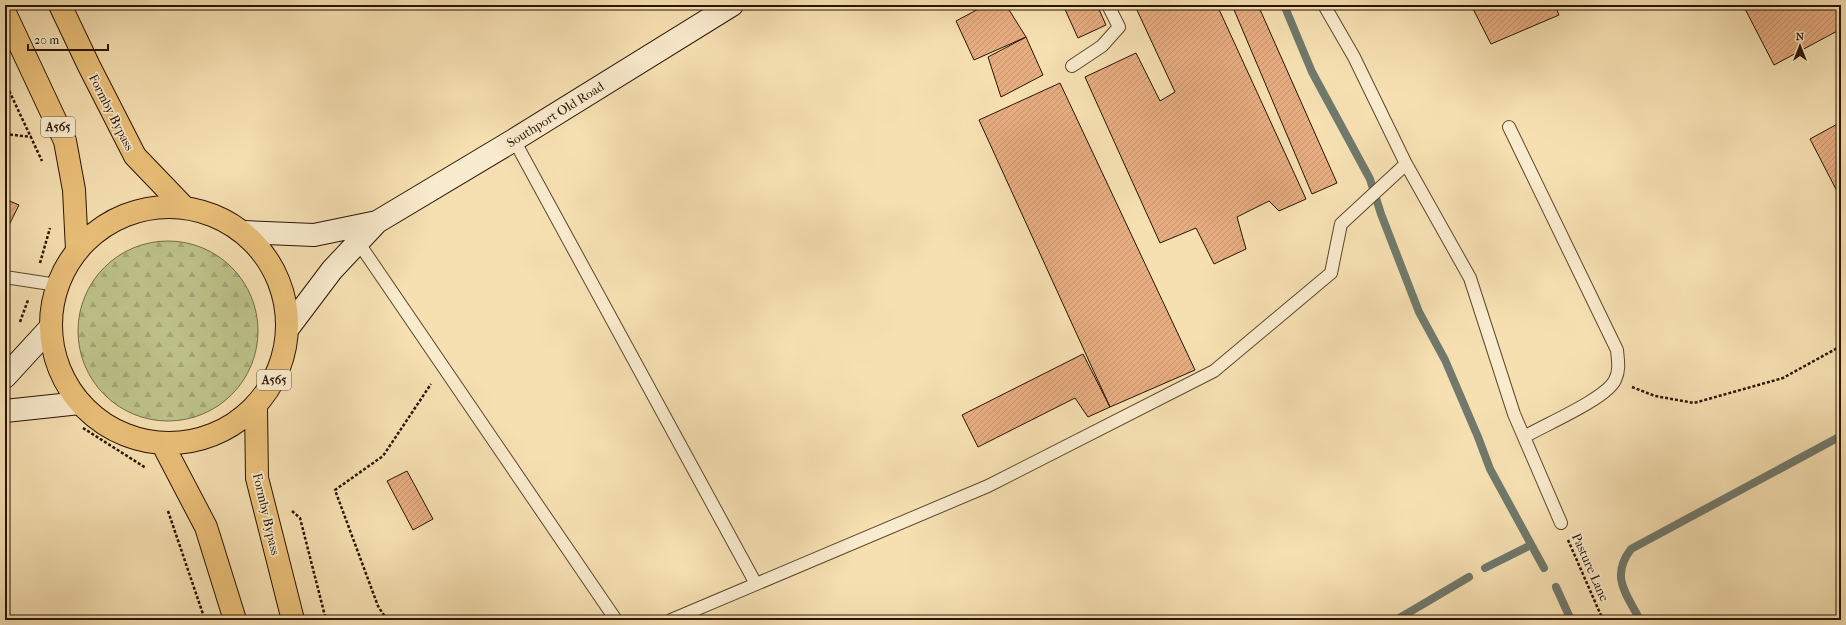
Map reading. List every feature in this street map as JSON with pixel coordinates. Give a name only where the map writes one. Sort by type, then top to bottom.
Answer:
[{"type":"highway","name":"Formby Bypass","points":[[60,5],[135,156],[183,206]]},
{"type":"highway","name":"A565","points":[[5,13],[65,141],[74,190],[77,250]]},
{"type":"highway","name":"A565","points":[[183,206],[215,215],[244,232],[268,259],[284,291],[289,327],[284,356],[273,383],[256,406],[228,428],[196,440],[162,443],[131,437],[103,424],[80,403],[58,368],[50,328],[51,306],[57,285],[77,250],[106,224],[143,208],[183,206]]},
{"type":"highway","name":"Formby Bypass","points":[[256,406],[257,478],[293,620]]},
{"type":"highway","points":[[162,443],[206,527],[235,620]]},
{"type":"street","name":"Southport Old Road","points":[[377,222],[514,140],[732,5]]},
{"type":"street","points":[[244,232],[314,235],[377,222]]},
{"type":"street","points":[[289,327],[332,270],[377,222]]},
{"type":"street","points":[[5,378],[50,328]]},
{"type":"street","points":[[5,411],[80,403]]},
{"type":"lane","points":[[1072,66],[1102,46],[1119,27],[1108,5]]},
{"type":"lane","points":[[1324,5],[1354,57],[1406,164],[1470,278],[1514,414],[1560,523]]},
{"type":"lane","points":[[1509,127],[1617,350],[1619,366],[1615,381],[1605,394],[1524,436]]},
{"type":"lane","points":[[514,140],[756,584]]},
{"type":"lane","points":[[671,620],[988,486],[1214,371],[1331,273],[1341,224],[1406,164]]},
{"type":"lane","points":[[358,242],[616,620]]},
{"type":"lane","points":[[5,277],[57,285]]},
{"type":"path","points":[[5,82],[44,166]]},
{"type":"path","points":[[19,326],[35,281],[51,224]]},
{"type":"path","points":[[1615,381],[1655,396],[1694,403],[1784,378],[1841,346]]},
{"type":"path","points":[[387,620],[378,606],[335,490],[383,456],[443,367]]},
{"type":"path","points":[[83,427],[149,470]]},
{"type":"path","points":[[165,503],[205,620]]},
{"type":"path","name":"Pasture Lane","points":[[1560,523],[1603,620]]},
{"type":"green space","points":[[159,241],[177,241],[202,248],[218,256],[232,267],[243,281],[251,297],[258,322],[258,340],[251,365],[243,381],[232,395],[218,406],[194,417],[177,421],[159,421],[142,417],[118,406],[98,388],[93,381],[82,357],[78,340],[78,322],[82,305],[93,281],[111,261],[118,256],[142,245]]},
{"type":"building","points":[[986,5],[1006,5],[1026,37],[974,60],[956,21]]},
{"type":"building","points":[[1063,5],[1097,5],[1106,25],[1078,38]]},
{"type":"building","points":[[1143,5],[1217,5],[1306,199],[1279,211],[1269,201],[1237,217],[1246,249],[1214,264],[1196,228],[1160,243],[1085,77],[1136,53],[1160,101],[1175,92],[1136,8]]},
{"type":"building","points":[[1232,5],[1258,5],[1337,183],[1312,194]]},
{"type":"building","points":[[1471,5],[1555,5],[1559,15],[1491,44]]},
{"type":"building","points":[[1743,5],[1841,5],[1841,29],[1774,65]]},
{"type":"building","points":[[1026,37],[1043,75],[1001,97],[988,57]]},
{"type":"building","points":[[1060,83],[1195,370],[1110,407],[979,120]]},
{"type":"building","points":[[1841,122],[1841,199],[1810,139]]},
{"type":"building","points":[[5,199],[19,205],[5,233]]},
{"type":"building","points":[[1083,354],[1110,407],[1088,417],[1075,398],[978,447],[962,415]]},
{"type":"building","points":[[407,471],[433,519],[413,530],[387,481]]},
{"type":"waterway","points":[[1284,5],[1312,72],[1370,179],[1381,214],[1419,312],[1445,360],[1490,469],[1544,568]]},
{"type":"waterway","points":[[1640,620],[1622,585],[1622,568],[1631,549],[1841,436]]},
{"type":"waterway","points":[[1485,568],[1531,545]]},
{"type":"waterway","points":[[1396,620],[1469,577]]},
{"type":"waterway","points":[[1556,587],[1571,620]]}]
